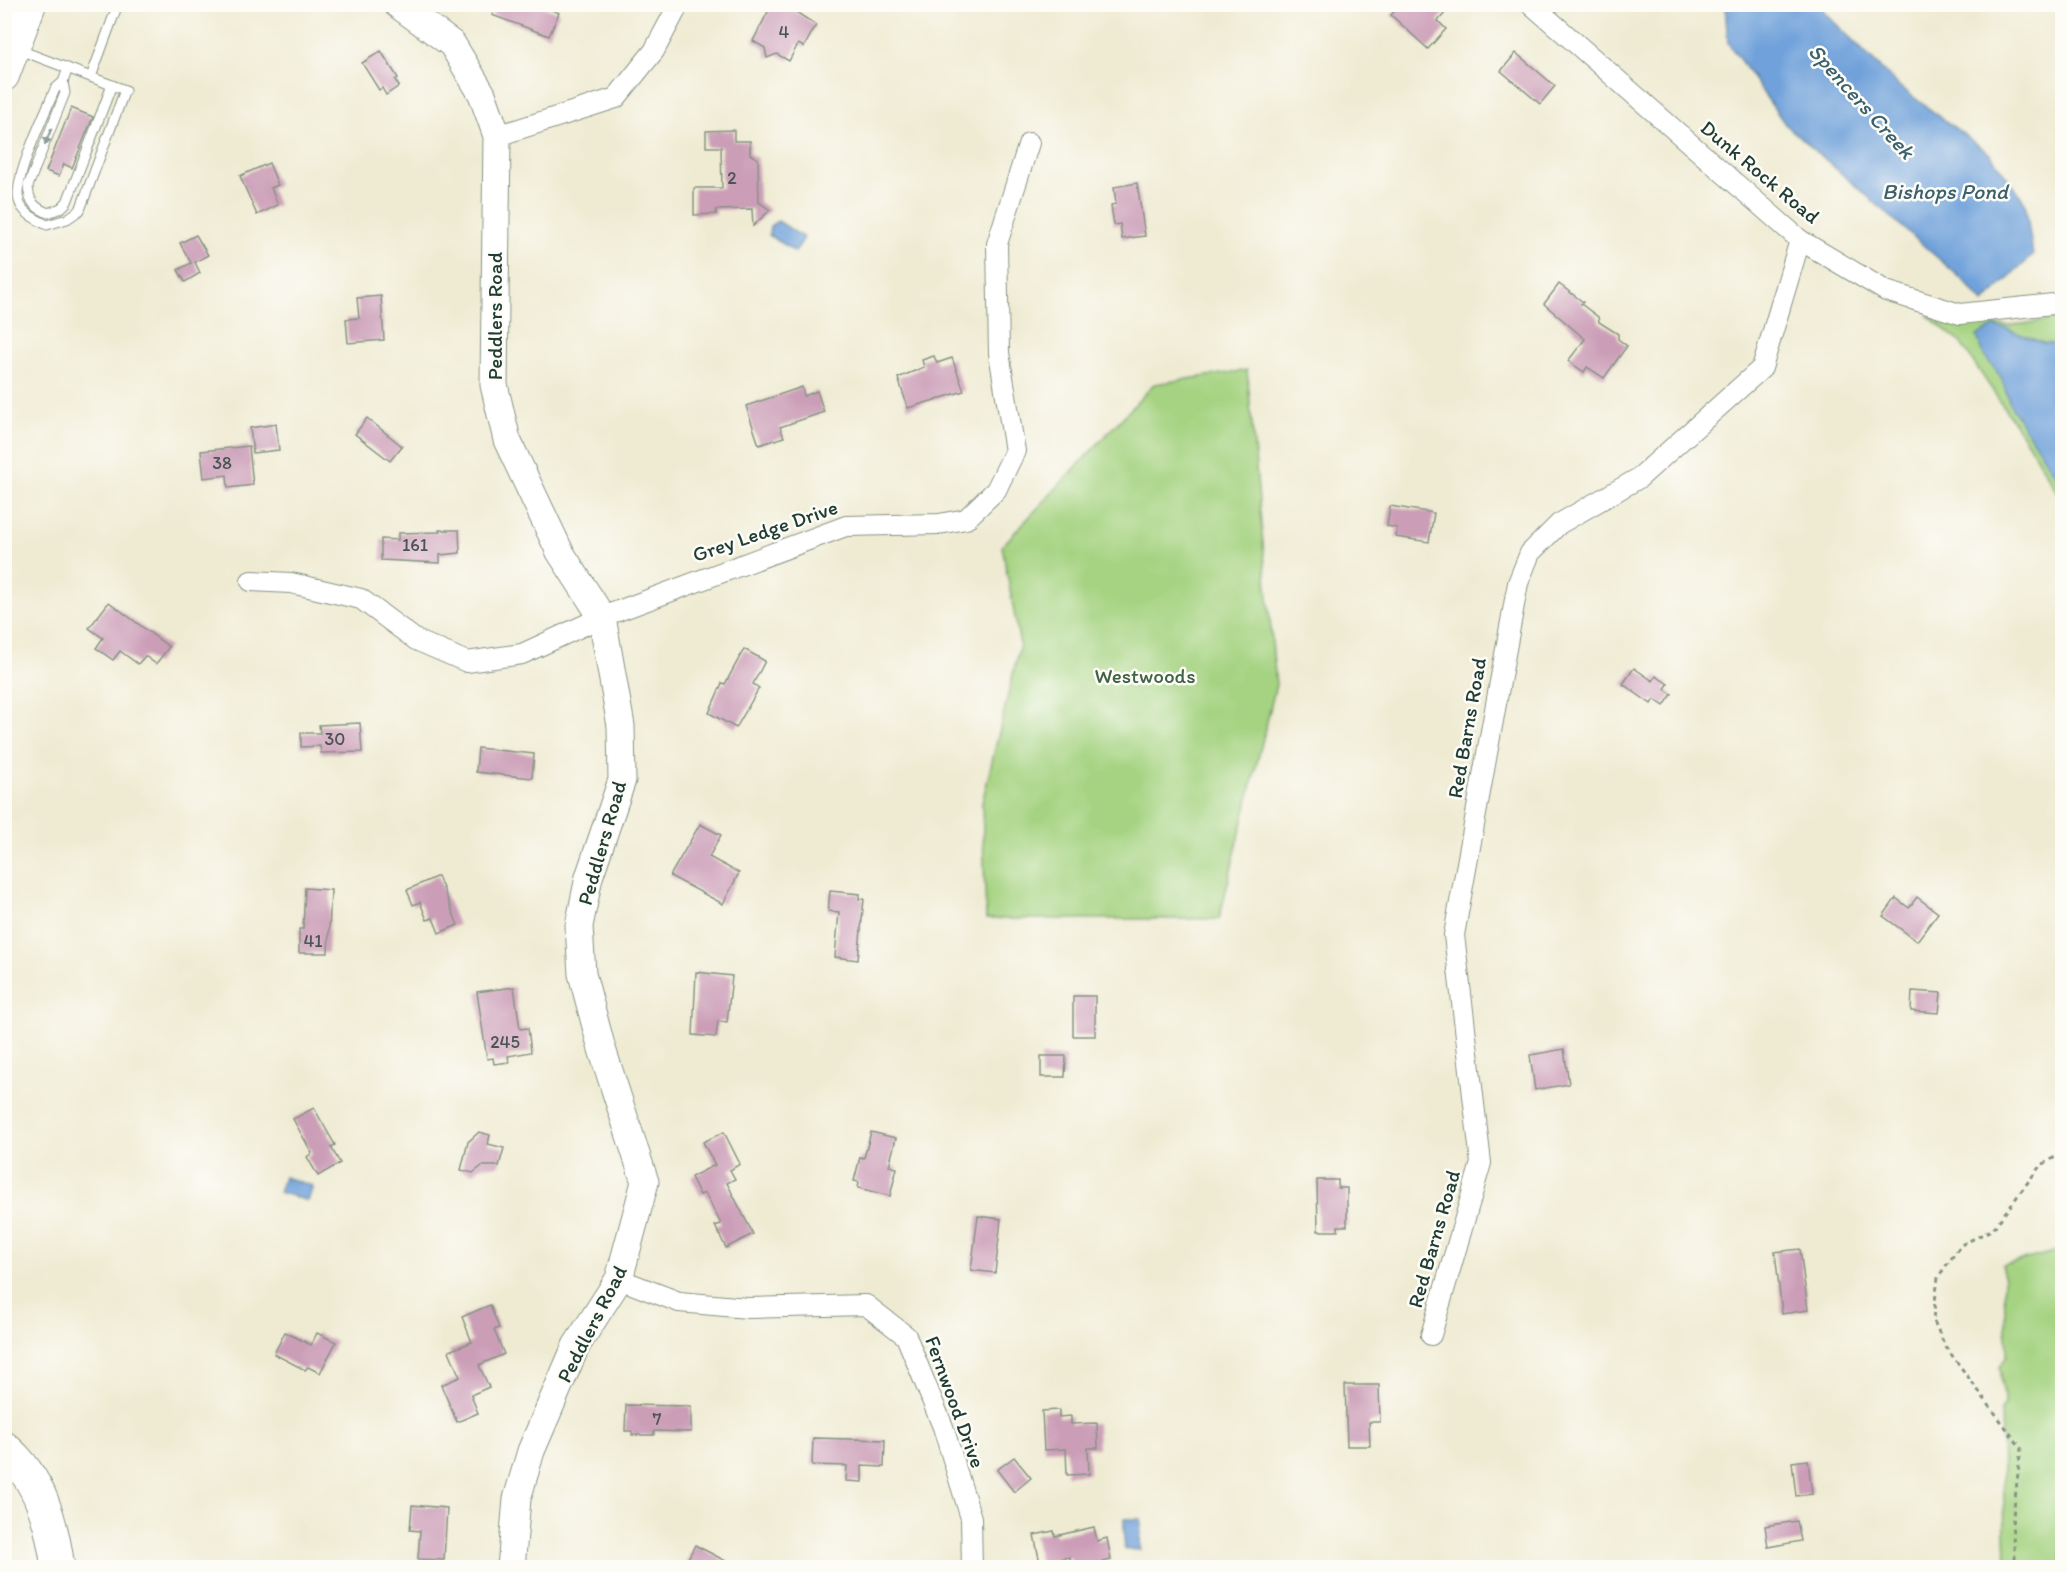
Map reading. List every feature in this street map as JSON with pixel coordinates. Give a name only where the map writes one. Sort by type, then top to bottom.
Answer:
[{"type":"highway","points":[[4,1448],[17,1459],[42,1497],[55,1545],[58,1568]]},
{"type":"highway","points":[[4,1476],[21,1503],[36,1547],[39,1568]]},
{"type":"main road","points":[[4,76],[31,4]]},
{"type":"street","name":"Peddlers Road","points":[[397,4],[452,44],[482,94],[496,136],[494,385],[507,440],[560,552],[602,617],[621,726],[622,780],[589,877],[579,926],[582,974],[602,1049],[645,1182],[619,1279],[576,1346],[531,1451],[517,1499],[511,1568]]},
{"type":"street","points":[[496,136],[594,107],[616,98],[654,51],[679,4]]},
{"type":"street","name":"Dunk Rock Road","points":[[1531,4],[1800,240],[1886,291],[1960,314],[2062,303]]},
{"type":"street","name":"Grey Ledge Drive","points":[[251,581],[291,584],[361,599],[416,640],[467,662],[522,654],[602,617],[846,526],[939,524],[966,519],[996,490],[1016,451],[999,353],[998,244],[1029,143]]},
{"type":"street","name":"Red Barns Road","points":[[1431,1335],[1481,1163],[1454,935],[1524,565],[1539,542],[1559,524],[1639,478],[1762,368],[1800,240]]},
{"type":"street","name":"Fernwood Drive","points":[[619,1279],[680,1302],[748,1308],[866,1305],[906,1336],[943,1427],[971,1518],[972,1568]]},
{"type":"lane","points":[[91,77],[118,4]]},
{"type":"lane","points":[[15,48],[125,90],[80,210],[67,219],[47,225],[29,216],[19,201],[19,183],[55,89],[63,82],[68,69]]},
{"type":"lane","points":[[63,82],[65,93],[28,186],[29,198],[36,208],[48,213],[61,208],[67,202],[112,85]]},
{"type":"path","points":[[2016,1568],[2012,1524],[2021,1448],[1945,1346],[1934,1319],[1938,1277],[1961,1245],[1993,1229],[2040,1166],[2062,1153]]},
{"type":"green space","points":[[1928,316],[2009,326],[2062,318],[2062,500],[2028,443],[1960,342]]},
{"type":"green space","name":"Westwoods","points":[[1247,370],[1276,685],[1219,919],[986,919],[982,803],[1020,645],[1002,546],[1154,384]]},
{"type":"green space","points":[[2062,1250],[2062,1567],[2013,1567],[2006,1560],[2001,1410],[2005,1405],[2000,1367],[2007,1355],[2003,1265]]},
{"type":"water","name":"Bishops Pond","points":[[1725,5],[1823,5],[1825,13],[1900,87],[1990,154],[2025,202],[2033,255],[1983,303],[1964,281],[1785,124],[1728,43]]},
{"type":"water","points":[[778,221],[804,238],[795,252],[769,235],[770,226]]},
{"type":"water","points":[[1993,327],[2007,329],[2043,343],[2062,345],[2062,485],[2011,407],[2001,377],[1984,355],[1977,336]]},
{"type":"water","points":[[284,1177],[313,1186],[308,1201],[279,1192]]},
{"type":"water","points":[[1124,1519],[1141,1519],[1140,1550],[1124,1549]]},
{"type":"building","points":[[497,4],[537,4],[559,13],[549,36],[492,15]]},
{"type":"building","points":[[772,4],[784,4],[816,25],[804,47],[798,44],[789,61],[777,54],[767,58],[765,48],[753,41]]},
{"type":"building","points":[[1401,4],[1419,4],[1426,11],[1435,4],[1445,13],[1438,21],[1446,29],[1428,49],[1391,15]]},
{"type":"building","points":[[381,51],[398,78],[395,80],[399,86],[386,95],[382,88],[379,90],[362,63]]},
{"type":"building","points":[[1516,53],[1555,86],[1540,104],[1501,71]]},
{"type":"building","points":[[71,108],[93,117],[72,168],[64,164],[59,176],[46,171]]},
{"type":"building","points":[[734,130],[734,141],[750,141],[750,154],[758,159],[759,202],[770,210],[753,226],[752,209],[716,210],[716,214],[694,215],[694,188],[722,188],[721,147],[706,147],[706,131]]},
{"type":"building","points":[[269,163],[278,185],[271,188],[278,205],[257,215],[240,176]]},
{"type":"building","points":[[1137,183],[1145,236],[1122,239],[1120,224],[1114,225],[1111,205],[1116,204],[1114,187]]},
{"type":"building","points":[[196,235],[208,255],[195,262],[200,273],[185,282],[178,270],[191,263],[180,243]]},
{"type":"building","points":[[1559,284],[1583,302],[1581,304],[1598,317],[1599,322],[1618,334],[1618,339],[1627,346],[1604,378],[1587,367],[1584,372],[1568,361],[1585,339],[1544,304]]},
{"type":"building","points":[[381,296],[384,340],[348,343],[346,319],[359,318],[357,298]]},
{"type":"building","points":[[934,356],[937,363],[952,358],[964,391],[908,408],[898,378],[924,367],[922,360]]},
{"type":"building","points":[[802,387],[804,396],[817,391],[824,412],[780,427],[784,437],[759,445],[746,406]]},
{"type":"building","points":[[367,418],[402,446],[390,461],[355,434]]},
{"type":"building","points":[[276,424],[279,450],[253,453],[250,428]]},
{"type":"building","points":[[249,446],[253,485],[228,488],[227,475],[204,478],[201,451]]},
{"type":"building","points":[[1390,506],[1434,513],[1429,542],[1396,537],[1397,528],[1387,526]]},
{"type":"building","points":[[439,530],[459,530],[460,553],[440,555],[440,563],[381,560],[381,539],[398,540],[398,533],[440,532]]},
{"type":"building","points":[[109,602],[169,647],[156,664],[145,656],[138,664],[120,651],[113,660],[96,648],[103,638],[89,628]]},
{"type":"building","points":[[744,649],[765,661],[753,684],[759,688],[736,728],[709,713],[722,683],[725,684]]},
{"type":"building","points":[[1634,668],[1653,681],[1656,676],[1668,684],[1665,689],[1672,694],[1664,706],[1654,699],[1651,704],[1623,684]]},
{"type":"building","points":[[360,723],[362,752],[321,753],[320,746],[301,747],[301,733],[320,733],[319,725]]},
{"type":"building","points":[[478,748],[534,754],[532,778],[476,772]]},
{"type":"building","points":[[700,824],[721,835],[709,857],[739,873],[723,904],[670,876]]},
{"type":"building","points":[[438,876],[458,925],[439,933],[433,918],[427,920],[420,902],[413,905],[407,890]]},
{"type":"building","points":[[305,888],[331,890],[328,953],[299,953],[299,929],[303,929]]},
{"type":"building","points":[[830,891],[860,894],[859,899],[864,899],[858,960],[835,957],[839,912],[828,911]]},
{"type":"building","points":[[1917,897],[1938,913],[1917,941],[1883,916],[1896,898],[1909,908]]},
{"type":"building","points":[[696,972],[732,976],[727,1022],[718,1021],[716,1037],[693,1035]]},
{"type":"building","points":[[514,987],[520,1029],[528,1028],[531,1052],[508,1056],[509,1062],[494,1064],[493,1058],[487,1059],[477,992]]},
{"type":"building","points":[[1912,991],[1941,993],[1939,1013],[1911,1011]]},
{"type":"building","points":[[1073,996],[1095,996],[1095,1036],[1073,1036]]},
{"type":"building","points":[[1564,1049],[1569,1084],[1535,1090],[1530,1055]]},
{"type":"building","points":[[1041,1056],[1066,1056],[1065,1077],[1041,1077]]},
{"type":"building","points":[[314,1108],[335,1145],[331,1147],[340,1163],[318,1176],[307,1157],[312,1153],[293,1119]]},
{"type":"building","points":[[479,1132],[490,1135],[488,1144],[504,1148],[499,1166],[482,1166],[473,1173],[461,1170],[468,1142]]},
{"type":"building","points":[[724,1132],[740,1164],[730,1170],[735,1179],[727,1183],[753,1234],[726,1248],[715,1226],[721,1224],[705,1193],[700,1195],[691,1177],[715,1165],[703,1142]]},
{"type":"building","points":[[871,1132],[896,1138],[889,1166],[897,1168],[890,1196],[858,1188],[859,1182],[854,1181],[860,1157],[864,1158]]},
{"type":"building","points":[[1317,1180],[1338,1180],[1338,1188],[1347,1188],[1347,1226],[1338,1226],[1338,1231],[1318,1231]]},
{"type":"building","points":[[978,1216],[1001,1219],[995,1273],[971,1270]]},
{"type":"building","points":[[1800,1249],[1808,1310],[1782,1314],[1775,1252]]},
{"type":"building","points":[[490,1305],[499,1328],[494,1330],[504,1354],[479,1365],[489,1387],[471,1395],[478,1413],[457,1422],[441,1385],[460,1377],[449,1351],[472,1342],[462,1317]]},
{"type":"building","points":[[285,1332],[311,1345],[317,1333],[336,1342],[320,1373],[308,1367],[305,1370],[274,1354]]},
{"type":"building","points":[[1345,1385],[1379,1385],[1380,1422],[1369,1422],[1370,1446],[1347,1446]]},
{"type":"building","points":[[626,1405],[691,1406],[691,1432],[654,1431],[654,1435],[632,1435],[632,1431],[625,1431]]},
{"type":"building","points":[[1059,1410],[1059,1417],[1071,1416],[1071,1424],[1097,1423],[1098,1448],[1088,1448],[1089,1474],[1067,1475],[1066,1449],[1044,1450],[1042,1411]]},
{"type":"building","points":[[813,1438],[885,1440],[884,1467],[862,1466],[862,1482],[846,1481],[847,1466],[812,1465]]},
{"type":"building","points":[[1014,1457],[1031,1478],[1014,1492],[997,1470]]},
{"type":"building","points":[[1808,1460],[1812,1494],[1796,1496],[1792,1462]]},
{"type":"building","points":[[412,1505],[447,1508],[444,1560],[418,1559],[420,1531],[410,1530]]},
{"type":"building","points":[[1797,1521],[1801,1541],[1768,1547],[1765,1526]]},
{"type":"building","points":[[1094,1527],[1097,1541],[1107,1538],[1111,1560],[1102,1562],[1103,1568],[1072,1568],[1070,1557],[1040,1563],[1034,1535],[1054,1531],[1055,1536]]},
{"type":"building","points":[[695,1545],[739,1568],[683,1568]]},
{"type":"water label","name":"Spencers Creek","points":[[1862,101]]}]
